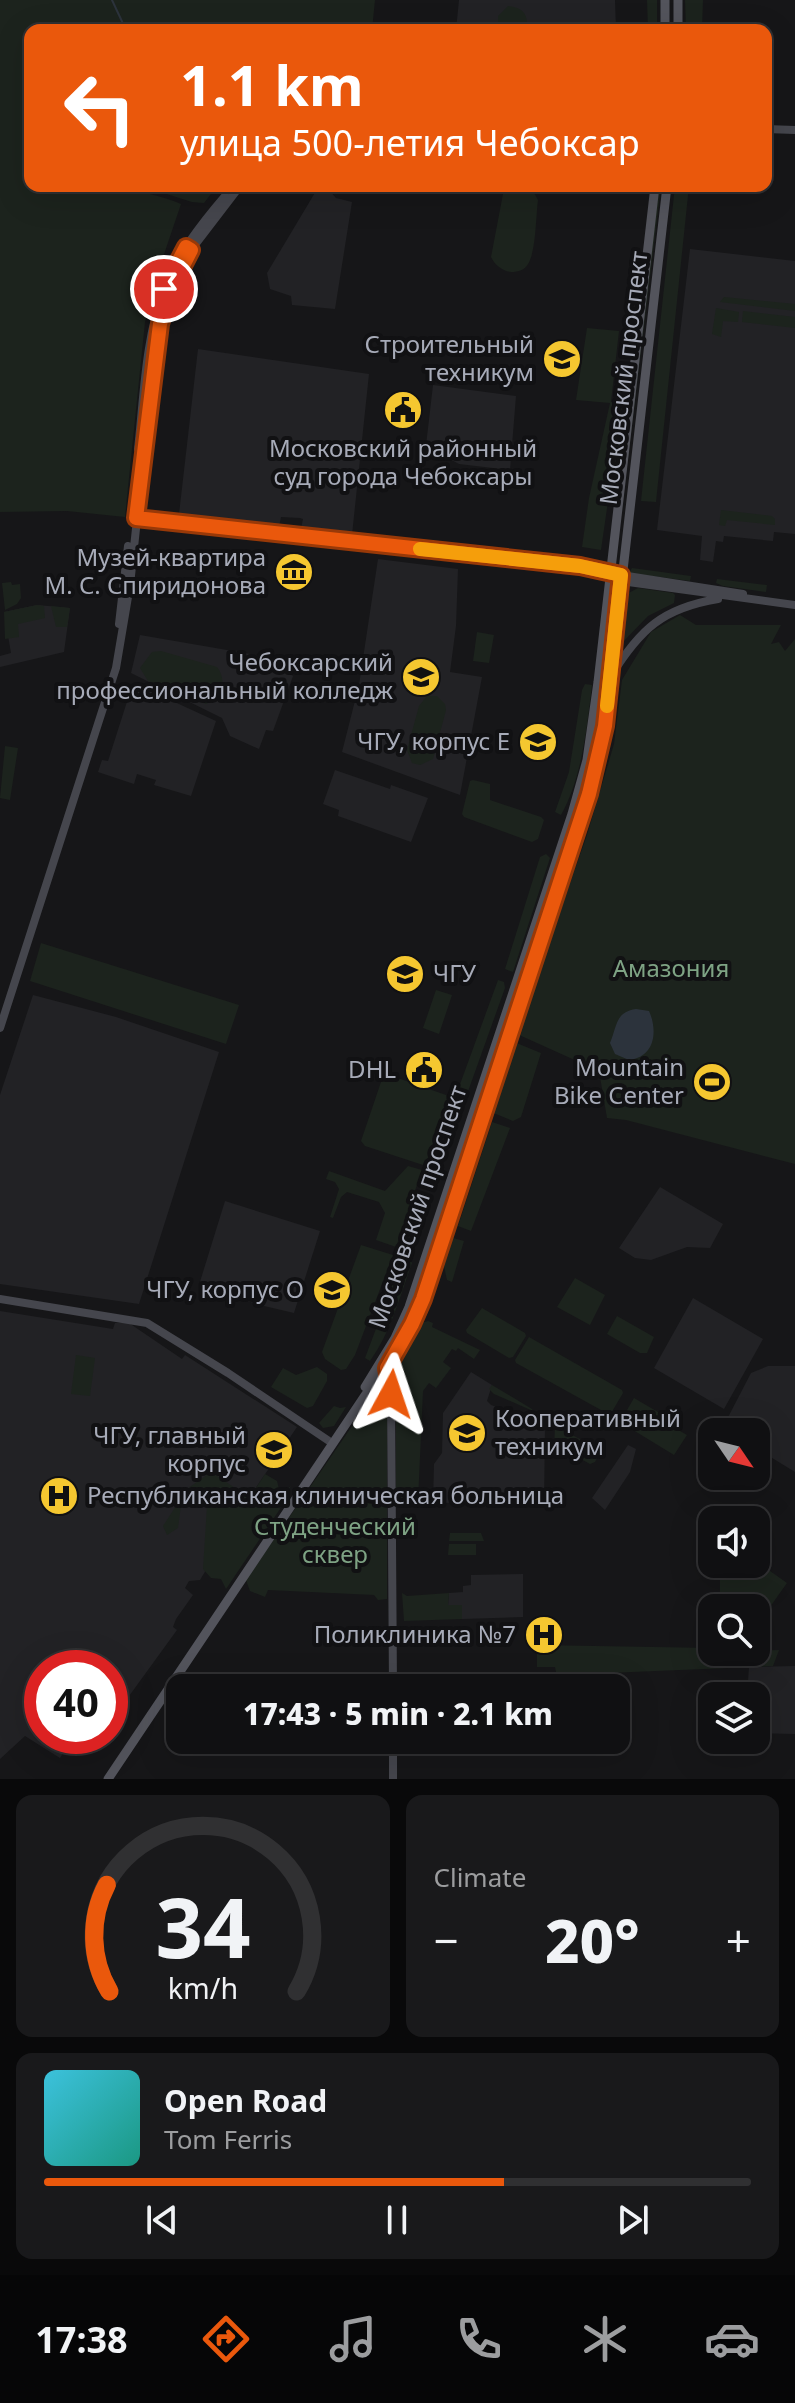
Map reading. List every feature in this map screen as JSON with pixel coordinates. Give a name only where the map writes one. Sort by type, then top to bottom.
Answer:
[{"type":"main road","points":[[665,0],[665,24]]},
{"type":"main road","points":[[678,0],[678,24]]},
{"type":"main road","points":[[772,129],[795,130]]},
{"type":"main road","points":[[0,1012],[28,936],[117,652],[130,585],[146,399],[157,323],[188,248],[229,192]]},
{"type":"main road","points":[[223,202],[234,192]]},
{"type":"main road","name":"Московский проспект","points":[[426,1272],[565,870],[597,765],[610,677],[616,576],[654,192]]},
{"type":"main road","name":"Московский проспект","points":[[108,1779],[385,1365],[414,1309],[587,760],[616,576],[666,192]]},
{"type":"main road","points":[[134,520],[550,565],[727,597],[795,603]]},
{"type":"main road","points":[[616,576],[795,603]]},
{"type":"main road","points":[[610,677],[642,633],[662,617],[696,603],[727,597]]},
{"type":"main road","points":[[554,867],[565,870]]},
{"type":"main road","points":[[0,1028],[13,979]]},
{"type":"main road","points":[[0,1299],[147,1323],[329,1441]]},
{"type":"main road","points":[[385,1365],[391,1394],[393,1674]]},
{"type":"main road","name":"Московский проспект","points":[[102,1779],[329,1441],[385,1365]]},
{"type":"main road","points":[[393,1754],[393,1779]]},
{"type":"shaded area","points":[[459,0],[615,0],[616,24],[457,24]]},
{"type":"shaded area","points":[[315,192],[331,192],[336,198],[352,202],[335,309],[292,305],[291,296],[270,289],[267,273]]},
{"type":"shaded area","points":[[690,249],[795,261],[795,534],[774,532],[773,541],[724,536],[723,542],[716,541],[713,562],[700,560],[702,536],[657,530]]},
{"type":"shaded area","points":[[198,349],[369,374],[352,535],[301,529],[303,519],[300,518],[281,517],[279,527],[179,514]]},
{"type":"shaded area","points":[[433,385],[516,396],[510,470],[459,464],[444,456],[425,454]]},
{"type":"shaded area","name":"Чебоксарский профессиональный колледж","points":[[378,559],[458,569],[456,626],[450,672],[482,677],[460,795],[342,752],[359,685]]},
{"type":"shaded area","points":[[37,605],[70,608],[64,652],[0,667],[0,656],[11,653],[4,612]]},
{"type":"shaded area","points":[[140,635],[268,657],[293,676],[273,731],[266,730],[259,749],[230,736],[222,718],[131,673]]},
{"type":"shaded area","points":[[133,683],[216,721],[191,796],[154,785],[156,780],[137,774],[134,784],[98,772],[102,760],[108,761]]},
{"type":"shaded area","points":[[335,770],[428,798],[411,842],[338,816],[339,810],[323,804]]},
{"type":"shaded area","points":[[33,995],[116,1017],[219,1052],[139,1304],[0,1284],[0,1095]]},
{"type":"shaded area","points":[[636,1009],[649,1011],[653,1035],[644,1054],[629,1060],[615,1054],[610,1043],[620,1017]]},
{"type":"shaded area","points":[[660,1187],[723,1224],[710,1248],[687,1247],[651,1260],[635,1258],[619,1248]]},
{"type":"shaded area","points":[[225,1201],[320,1231],[294,1313],[199,1285]]},
{"type":"shaded area","points":[[693,1298],[763,1339],[724,1409],[654,1368]]},
{"type":"shaded area","points":[[0,1311],[113,1329],[115,1323],[129,1323],[182,1359],[185,1355],[297,1427],[251,1495],[200,1580],[189,1581],[185,1588],[193,1595],[176,1619],[173,1627],[177,1630],[128,1697],[128,1650],[24,1650],[24,1737],[0,1759]]},
{"type":"shaded area","points":[[768,1366],[795,1366],[795,1472],[770,1457],[770,1418],[728,1418],[751,1373]]},
{"type":"shaded area","points":[[471,1372],[492,1385],[487,1401],[491,1405],[545,1425],[544,1506],[495,1507],[494,1502],[433,1503],[434,1464],[442,1453],[443,1413]]},
{"type":"shaded area","points":[[628,1445],[636,1449],[630,1472],[605,1510],[592,1498]]},
{"type":"shaded area","points":[[523,1574],[523,1617],[462,1619],[461,1605],[448,1605],[449,1593],[463,1592],[463,1586],[471,1585],[471,1575]]},
{"type":"shaded area","points":[[795,1666],[795,1734],[770,1733],[770,1682],[748,1682],[749,1667]]},
{"type":"green space","points":[[0,0],[375,0],[373,24],[24,24],[24,192],[139,192],[181,204],[145,322],[125,517],[67,511],[0,512]]},
{"type":"green space","points":[[647,0],[657,0],[657,24],[648,24]]},
{"type":"green space","points":[[685,0],[703,0],[702,24],[686,24]]},
{"type":"green space","points":[[508,6],[518,8],[524,13],[527,24],[498,24],[498,16]]},
{"type":"green space","points":[[160,192],[212,192],[204,203]]},
{"type":"green space","points":[[534,192],[538,200],[531,258],[527,266],[519,271],[511,272],[499,267],[491,257],[503,194]]},
{"type":"green space","points":[[658,192],[660,192],[615,566]]},
{"type":"green space","points":[[674,192],[688,192],[656,502],[641,501]]},
{"type":"green space","points":[[724,297],[795,304],[795,311],[720,302]]},
{"type":"green space","points":[[716,308],[739,312],[738,322],[723,321],[721,337],[712,334]]},
{"type":"green space","points":[[743,311],[795,317],[795,328],[742,322]]},
{"type":"green space","points":[[587,328],[619,331],[611,402],[622,404],[601,550],[582,547],[589,498],[610,403],[576,400]]},
{"type":"green space","points":[[721,510],[772,516],[775,525],[727,520],[725,526],[719,525]]},
{"type":"green space","points":[[632,568],[691,576],[690,581],[629,573]]},
{"type":"green space","points":[[717,579],[767,585],[766,592],[723,586],[716,583]]},
{"type":"green space","points":[[11,582],[12,585],[20,584],[21,598],[5,610],[2,583]]},
{"type":"green space","points":[[638,588],[673,593],[674,603],[648,616],[621,644],[623,596]]},
{"type":"green space","points":[[612,594],[598,737],[570,839],[596,737]]},
{"type":"green space","points":[[44,606],[45,618],[18,624],[19,637],[5,639],[4,612]]},
{"type":"green space","points":[[51,606],[70,608],[67,627],[56,627]]},
{"type":"green space","name":"Амазония","points":[[680,615],[696,625],[781,625],[771,644],[779,642],[785,651],[795,639],[795,1164],[626,1120],[607,1118],[599,1071],[517,1034],[587,835],[614,744],[622,680],[651,632]]},
{"type":"green space","points":[[477,632],[494,635],[489,663],[473,661]]},
{"type":"green space","points":[[161,651],[217,667],[222,683],[216,697],[206,704],[148,681],[140,668],[152,652]]},
{"type":"green space","points":[[585,684],[592,685],[582,752],[574,785],[561,815],[555,812],[569,772]]},
{"type":"green space","points":[[427,696],[437,696],[445,704],[446,710],[433,759],[420,765],[412,763],[407,750],[419,706]]},
{"type":"green space","points":[[5,746],[18,748],[10,800],[0,798]]},
{"type":"green space","points":[[470,781],[490,784],[490,800],[541,817],[544,820],[538,839],[532,842],[464,817],[462,814]]},
{"type":"green space","points":[[546,854],[550,858],[513,972],[505,969],[540,857]]},
{"type":"green space","points":[[556,873],[559,874],[428,1271],[425,1270]]},
{"type":"green space","points":[[41,943],[239,1005],[226,1044],[30,981]]},
{"type":"green space","points":[[498,980],[504,982],[505,988],[461,1111],[455,1115],[451,1109]]},
{"type":"green space","points":[[436,990],[452,995],[439,1034],[423,1028]]},
{"type":"green space","points":[[514,1042],[541,1053],[521,1117],[513,1121],[491,1112]]},
{"type":"green space","points":[[389,1075],[446,1095],[448,1100],[427,1163],[423,1165],[365,1146],[361,1141],[382,1079]]},
{"type":"green space","points":[[492,1122],[510,1128],[471,1231],[458,1226]]},
{"type":"green space","points":[[408,1166],[422,1170],[396,1247],[376,1240],[385,1213],[379,1202],[347,1192],[341,1197],[333,1218],[330,1217],[339,1189],[335,1182],[326,1179],[329,1171],[385,1191]]},
{"type":"green space","points":[[453,1238],[464,1241],[452,1282],[447,1280],[444,1266]]},
{"type":"green space","points":[[361,1245],[393,1255],[355,1355],[346,1369],[341,1370],[325,1359],[322,1352]]},
{"type":"green space","points":[[403,1257],[412,1263],[389,1326],[370,1361],[365,1358]]},
{"type":"green space","points":[[575,1278],[605,1295],[590,1325],[557,1307]]},
{"type":"green space","points":[[482,1308],[525,1333],[513,1357],[509,1358],[467,1333],[466,1330]]},
{"type":"green space","points":[[617,1316],[654,1337],[647,1353],[640,1353],[607,1334]]},
{"type":"green space","points":[[433,1323],[432,1327],[480,1350],[474,1359],[458,1348],[456,1351],[452,1349],[443,1362],[451,1368],[436,1388],[429,1383],[423,1391],[418,1501],[406,1500],[396,1495],[398,1366],[418,1324]]},
{"type":"green space","points":[[529,1337],[622,1390],[610,1415],[516,1363]]},
{"type":"green space","points":[[76,1355],[95,1358],[90,1396],[71,1394]]},
{"type":"green space","points":[[317,1367],[327,1374],[327,1381],[313,1406],[307,1408],[271,1387],[283,1368],[296,1375]]},
{"type":"green space","points":[[492,1385],[533,1411],[494,1394],[489,1389]]},
{"type":"green space","name":"Студенческий сквер","points":[[379,1387],[387,1393],[387,1599],[378,1600],[374,1595],[268,1590],[265,1597],[250,1591],[246,1580]]},
{"type":"green space","points":[[634,1398],[675,1422],[673,1427],[687,1435],[674,1455],[620,1422]]},
{"type":"green space","points":[[334,1406],[346,1407],[334,1426],[323,1428],[319,1423]]},
{"type":"green space","points":[[555,1426],[601,1450],[595,1462],[590,1464],[570,1453],[554,1450]]},
{"type":"green space","points":[[211,1472],[247,1496],[252,1494],[265,1474],[277,1481],[279,1489],[284,1491],[291,1486],[278,1504],[280,1509],[226,1589],[221,1579],[211,1578],[203,1569],[207,1506],[181,1505],[178,1528],[167,1535],[163,1526],[187,1489]]},
{"type":"green space","points":[[450,1533],[481,1533],[484,1541],[449,1541]]},
{"type":"green space","points":[[449,1544],[476,1544],[476,1555],[448,1555]]},
{"type":"green space","points":[[770,1571],[787,1583],[770,1607],[770,1594],[720,1594],[720,1578],[770,1578]]},
{"type":"green space","points":[[402,1593],[407,1596],[449,1593],[448,1605],[462,1605],[462,1619],[404,1621]]},
{"type":"green space","points":[[537,1645],[698,1648],[698,1666],[770,1666],[770,1650],[779,1650],[773,1666],[608,1673],[556,1672],[555,1667],[537,1667]]},
{"type":"waterway","points":[[112,0],[123,24]]},
{"type":"slow traffic","points":[[420,549],[580,566],[621,575],[607,706]]},
{"type":"place","name":"Строительный техникум","points":[[562,359]]},
{"type":"place","name":"Московский районный суд города Чебоксары","points":[[403,410]]},
{"type":"place","name":"Музей-квартира М. С. Спиридонова","points":[[294,572]]},
{"type":"place","name":"Чебоксарский профессиональный колледж","points":[[421,677]]},
{"type":"place","name":"ЧГУ, корпус Е","points":[[538,742]]},
{"type":"place","name":"ЧГУ","points":[[405,974]]},
{"type":"place","name":"DHL","points":[[424,1070]]},
{"type":"place","name":"Mountain Bike Center","points":[[712,1082]]},
{"type":"place","name":"ЧГУ, корпус О","points":[[332,1290]]},
{"type":"place","name":"Кооперативный техникум","points":[[467,1433]]},
{"type":"place","name":"ЧГУ, главный корпус","points":[[274,1450]]},
{"type":"place","name":"Республиканская клиническая больница","points":[[59,1496]]},
{"type":"place","name":"Поликлиника №7","points":[[544,1635]]},
{"type":"route","points":[[164,289],[186,247],[191,250],[170,291],[160,324],[136,518],[580,566],[621,575],[605,726],[589,794],[423,1299],[387,1368],[391,1394]]}]
